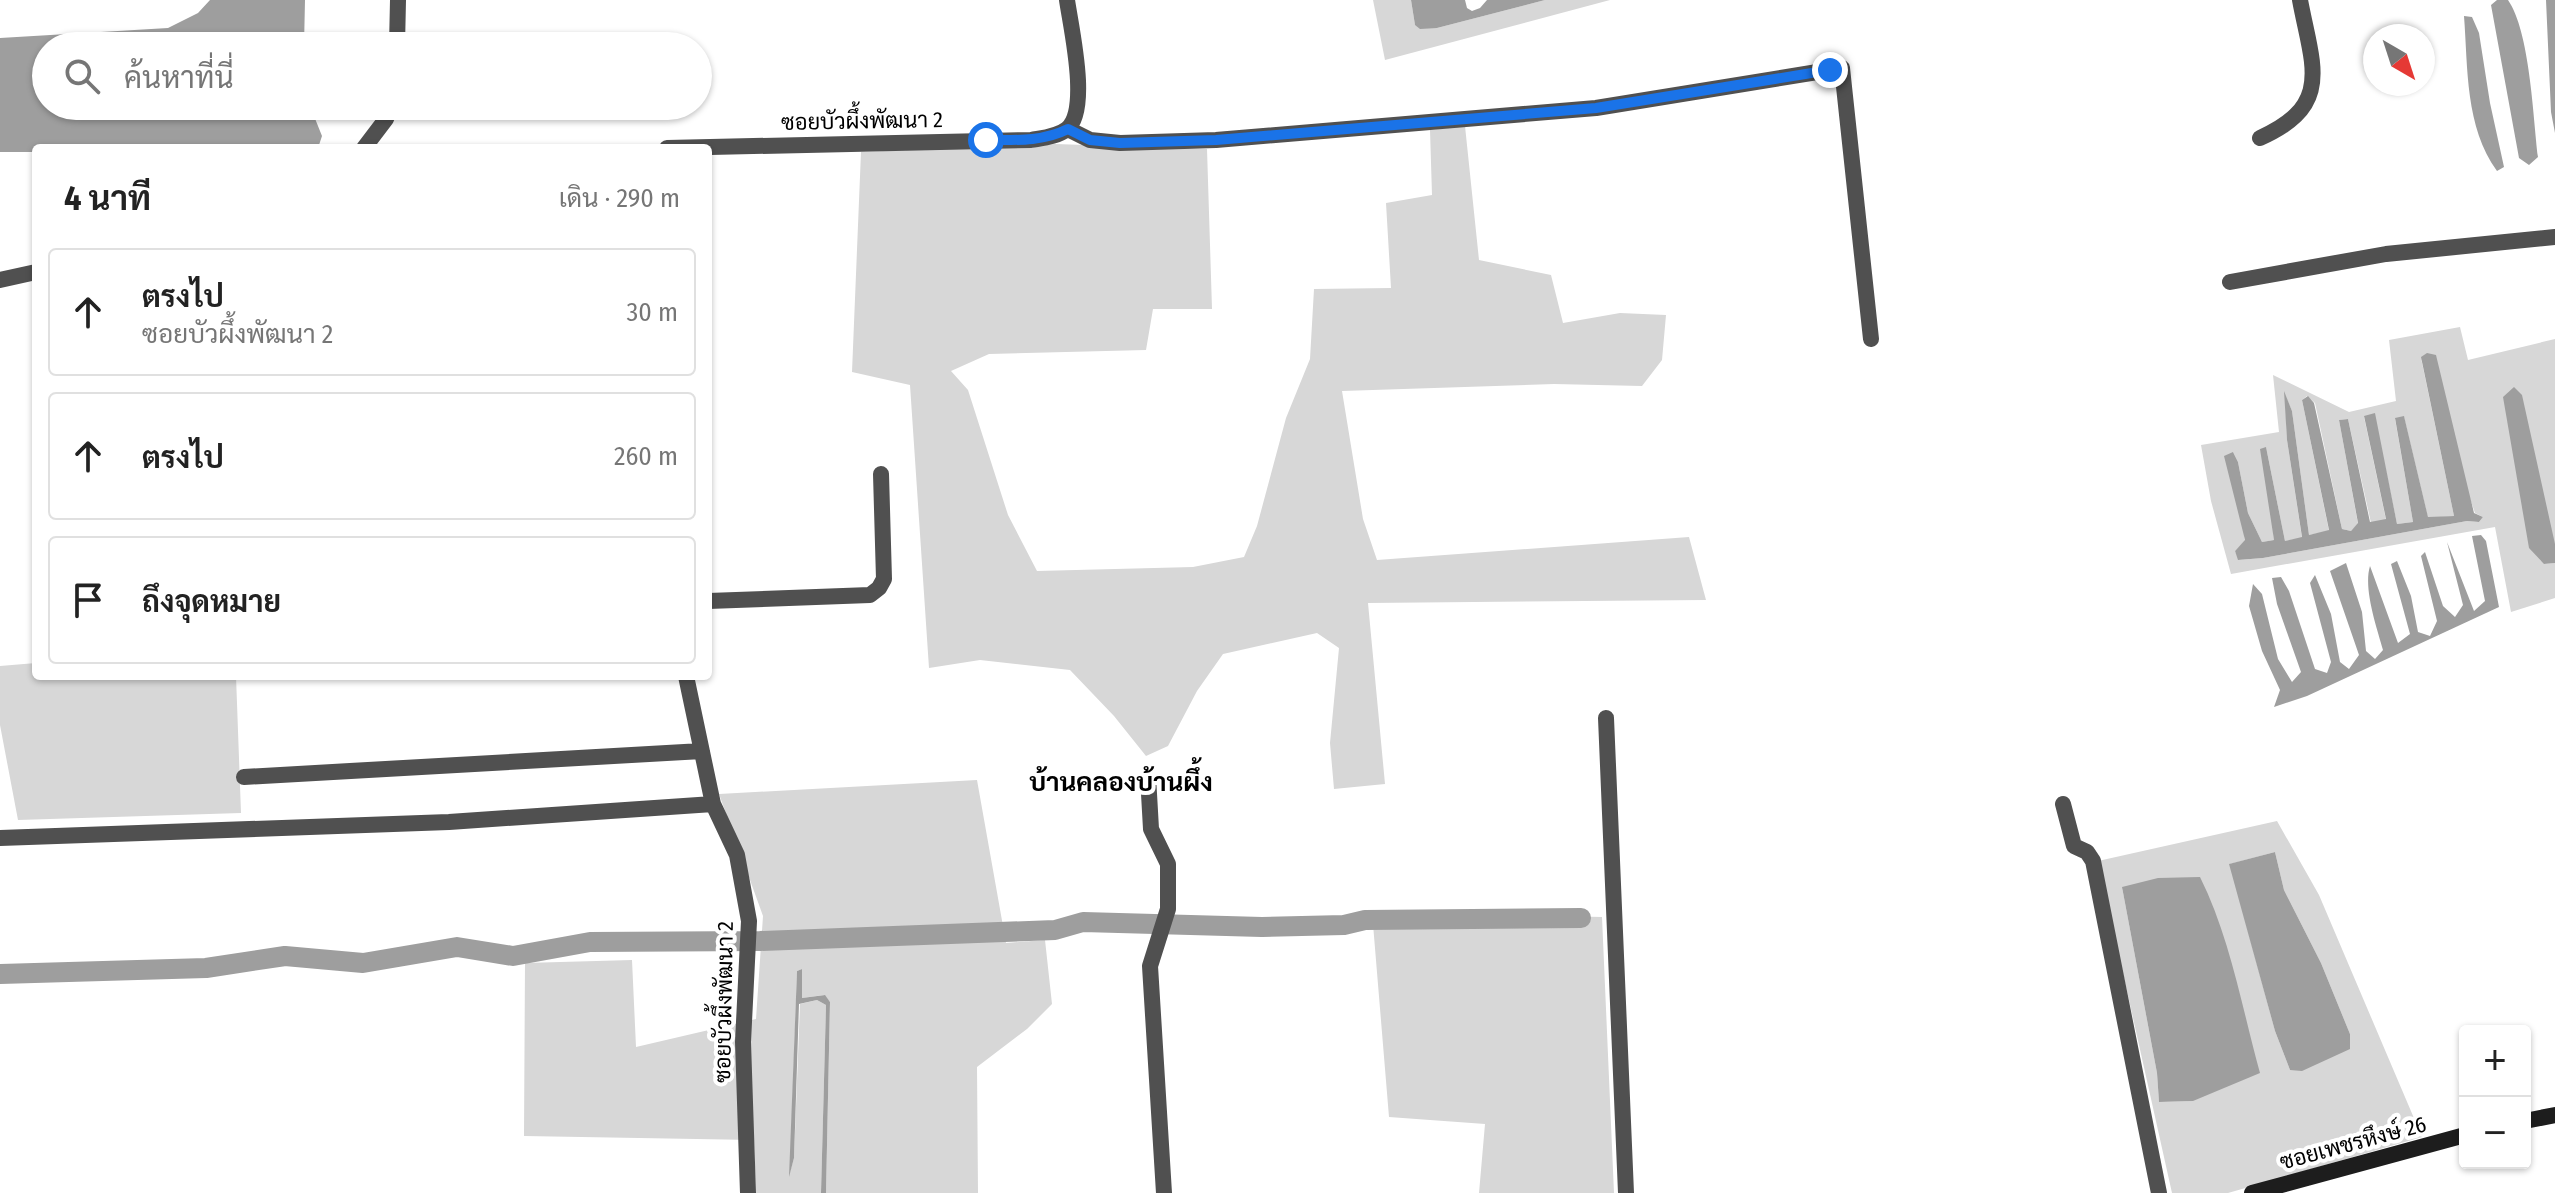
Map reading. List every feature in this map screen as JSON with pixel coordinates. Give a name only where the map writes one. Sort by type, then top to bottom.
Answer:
[{"type":"street","points":[[397,32],[398,0]]},
{"type":"street","points":[[1067,0],[1078,90],[1076,115],[1068,129],[1090,140],[1120,143],[1216,140],[1596,108],[1842,68],[1871,339]]},
{"type":"street","points":[[2260,138],[2295,119],[2306,105],[2311,90],[2314,73],[2300,0]]},
{"type":"street","points":[[367,144],[385,120]]},
{"type":"street","name":"ซอยบัวผึ้งพัฒนา 2","points":[[712,147],[1031,140],[1068,129]]},
{"type":"street","points":[[2230,282],[2386,254],[2555,237]]},
{"type":"street","points":[[0,280],[32,273]]},
{"type":"street","points":[[712,601],[870,595],[884,579],[881,474]]},
{"type":"street","name":"ซอยบัวผึ้งพัฒนา 2","points":[[687,680],[713,804],[737,855],[749,921],[743,1042],[748,1193]]},
{"type":"street","points":[[1606,718],[1626,1193]]},
{"type":"street","points":[[244,777],[702,751]]},
{"type":"street","points":[[1148,776],[1151,829],[1168,864],[1168,909],[1150,966],[1164,1193]]},
{"type":"street","points":[[0,838],[449,822],[713,804]]},
{"type":"street","points":[[2063,804],[2074,846],[2087,852],[2093,861],[2159,1193]]},
{"type":"street","points":[[2531,1120],[2555,1115]]},
{"type":"street","name":"ซอยเพชรหึงษ์ 26","points":[[2252,1193],[2459,1137]]},
{"type":"shaded area","points":[[210,0],[305,0],[304,32],[101,32],[168,28],[198,13]]},
{"type":"shaded area","points":[[1373,0],[1411,0],[1415,25],[1437,28],[1545,0],[1610,0],[1385,60]]},
{"type":"shaded area","points":[[1411,0],[1465,0],[1467,8],[1472,11],[1487,0],[1545,0],[1437,28],[1420,29],[1415,25]]},
{"type":"shaded area","points":[[2497,0],[2508,0],[2526,53],[2538,157],[2529,165],[2519,158],[2491,5]]},
{"type":"shaded area","points":[[2546,0],[2555,0],[2555,133],[2551,112]]},
{"type":"shaded area","points":[[2464,16],[2472,17],[2479,33],[2504,167],[2497,171],[2479,136],[2474,116]]},
{"type":"shaded area","points":[[32,36],[32,120],[316,120],[322,136],[319,144],[32,144],[32,152],[0,152],[0,38]]},
{"type":"shaded area","points":[[1465,126],[1479,260],[1551,275],[1563,323],[1620,313],[1666,315],[1662,360],[1642,386],[1554,384],[1342,391],[1363,519],[1377,560],[1689,537],[1706,600],[1368,603],[1385,784],[1334,789],[1330,743],[1339,648],[1317,633],[1223,654],[1197,691],[1168,746],[1146,756],[1114,716],[1070,670],[980,660],[929,668],[910,385],[852,372],[861,152],[1055,144],[1207,149],[1212,309],[1153,309],[1146,350],[989,354],[951,371],[968,390],[1008,515],[1037,571],[1193,567],[1244,557],[1257,526],[1286,418],[1310,359],[1314,289],[1391,288],[1386,203],[1432,195],[1430,130]]},
{"type":"shaded area","points":[[2460,327],[2468,360],[2555,339],[2555,544],[2544,564],[2555,563],[2555,598],[2511,612],[2495,527],[2231,574],[2211,501],[2201,445],[2279,432],[2273,375],[2349,412],[2396,401],[2389,340]],"holes":[[[2421,358],[2475,513],[2483,517],[2479,522],[2467,521],[2239,560],[2235,551],[2245,541],[2233,452],[2238,462],[2248,513],[2262,542],[2274,540],[2266,447],[2285,541],[2302,538],[2287,440],[2285,395],[2292,411],[2309,535],[2329,531],[2302,400],[2307,396],[2315,403],[2342,529],[2351,531],[2358,524],[2339,420],[2348,419],[2371,523],[2386,520],[2364,417],[2374,414],[2397,524],[2413,522],[2395,419],[2404,417],[2428,518],[2454,516]]]},
{"type":"shaded area","points":[[2427,353],[2436,355],[2474,513],[2483,517],[2479,522],[2467,521],[2238,560],[2235,551],[2245,540],[2224,456],[2233,452],[2238,462],[2248,513],[2262,542],[2274,540],[2260,449],[2266,447],[2285,541],[2302,537],[2287,440],[2284,391],[2292,411],[2309,535],[2329,530],[2302,400],[2308,396],[2314,403],[2342,529],[2351,531],[2358,523],[2339,420],[2348,419],[2370,522],[2386,519],[2364,416],[2375,413],[2397,524],[2413,522],[2395,418],[2404,416],[2428,517],[2454,516],[2421,357]]},
{"type":"shaded area","points":[[2514,387],[2522,395],[2555,544],[2555,563],[2544,564],[2529,548],[2503,397]]},
{"type":"shaded area","points":[[2481,535],[2486,541],[2499,607],[2307,696],[2274,707],[2280,690],[2262,651],[2249,606],[2253,584],[2262,594],[2278,659],[2292,682],[2301,672],[2277,604],[2272,578],[2281,577],[2289,591],[2315,669],[2327,673],[2331,662],[2310,583],[2315,575],[2331,614],[2340,662],[2349,669],[2359,655],[2330,571],[2346,563],[2362,612],[2366,651],[2375,659],[2383,650],[2369,597],[2370,566],[2398,643],[2410,634],[2391,564],[2397,561],[2411,596],[2418,632],[2430,636],[2437,621],[2421,556],[2425,552],[2443,606],[2455,617],[2463,605],[2447,542],[2474,611],[2485,601],[2472,536]]},
{"type":"shaded area","points":[[32,663],[32,680],[236,680],[241,813],[18,820],[0,725],[0,666]]},
{"type":"shaded area","points":[[977,780],[1006,943],[1045,940],[1052,1004],[1027,1029],[977,1067],[978,1193],[826,1193],[830,1002],[824,995],[802,998],[802,969],[797,971],[790,1172],[794,1158],[800,1004],[817,1000],[826,1005],[821,1193],[756,1193],[754,1140],[524,1136],[525,963],[632,960],[636,1047],[756,1019],[763,916],[719,794]]},
{"type":"shaded area","points":[[2277,821],[2319,895],[2422,1137],[2228,1193],[2172,1193],[2098,861]],"holes":[[[2275,852],[2284,890],[2321,963],[2350,1034],[2290,1070],[2275,1031],[2230,864]],[[2122,887],[2193,1101],[2159,1102],[2157,1073]]]},
{"type":"shaded area","points":[[2275,852],[2284,890],[2321,963],[2350,1034],[2350,1049],[2302,1071],[2290,1070],[2275,1031],[2229,864]]},
{"type":"shaded area","points":[[2200,877],[2220,924],[2260,1073],[2193,1101],[2159,1102],[2157,1073],[2122,887],[2158,878]]},
{"type":"shaded area","points":[[1372,912],[1602,917],[1614,1193],[1479,1193],[1485,1124],[1389,1117]]},
{"type":"shaded area","points":[[802,969],[802,998],[825,995],[830,1002],[826,1193],[821,1193],[826,1005],[817,1000],[799,1004],[794,1158],[789,1177],[797,971]]},
{"type":"waterway","points":[[0,974],[206,968],[285,956],[363,963],[457,947],[513,956],[590,942],[760,941],[1055,930],[1083,922],[1262,927],[1344,925],[1365,920],[1581,918]]},
{"type":"district","name":"บ้านคลองบ้านผึ้ง","points":[[1121,782]]},
{"type":"route","points":[[986,140],[1031,140],[1068,129],[1090,140],[1120,143],[1216,140],[1596,108],[1830,70]]}]
